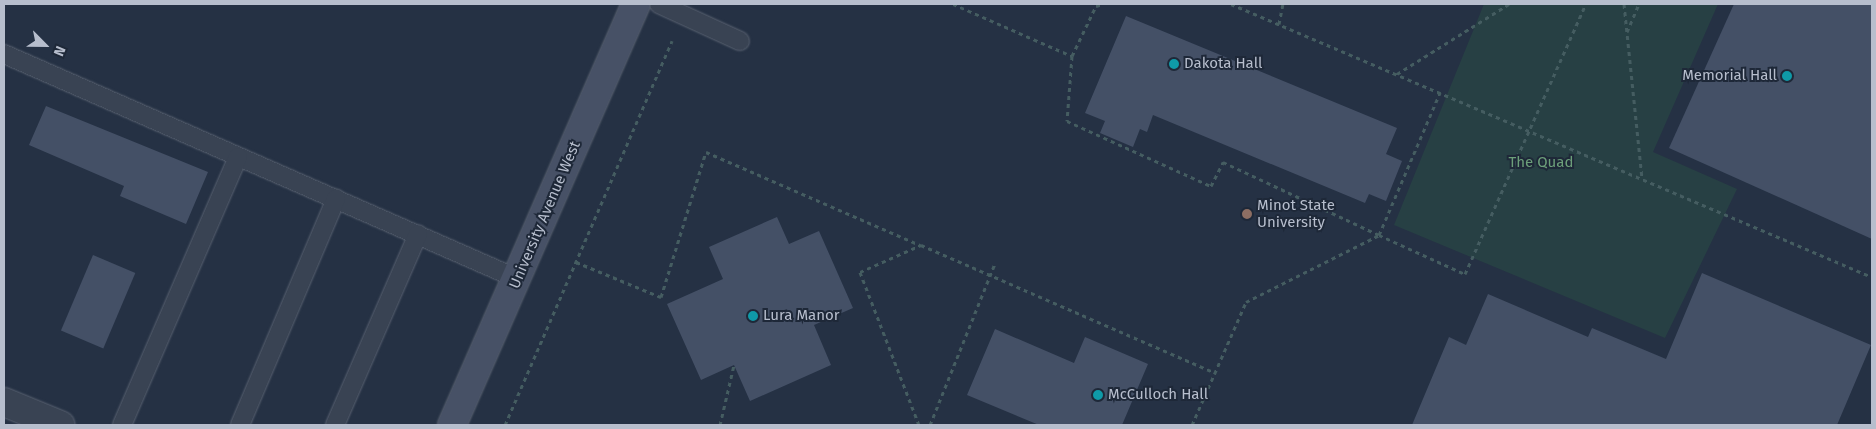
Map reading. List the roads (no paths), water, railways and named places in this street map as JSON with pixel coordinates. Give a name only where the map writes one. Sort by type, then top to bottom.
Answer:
[{"type":"street","name":"University Avenue West","points":[[452,425],[518,279],[636,4]]},
{"type":"street","points":[[4,402],[60,425]]},
{"type":"lane","points":[[659,4],[740,41]]},
{"type":"lane","points":[[4,54],[518,279]]},
{"type":"lane","points":[[122,425],[238,157]]},
{"type":"lane","points":[[242,425],[336,199]]},
{"type":"lane","points":[[335,425],[418,234]]},
{"type":"place","name":"Dakota Hall","points":[[1174,64]]},
{"type":"place","name":"Memorial Hall","points":[[1787,76]]},
{"type":"place","name":"Minot State University","points":[[1247,214]]},
{"type":"place","name":"Lura Manor","points":[[753,316]]},
{"type":"place","name":"McCulloch Hall","points":[[1098,395]]},
{"type":"park label","name":"The Quad","points":[[1541,163]]}]
